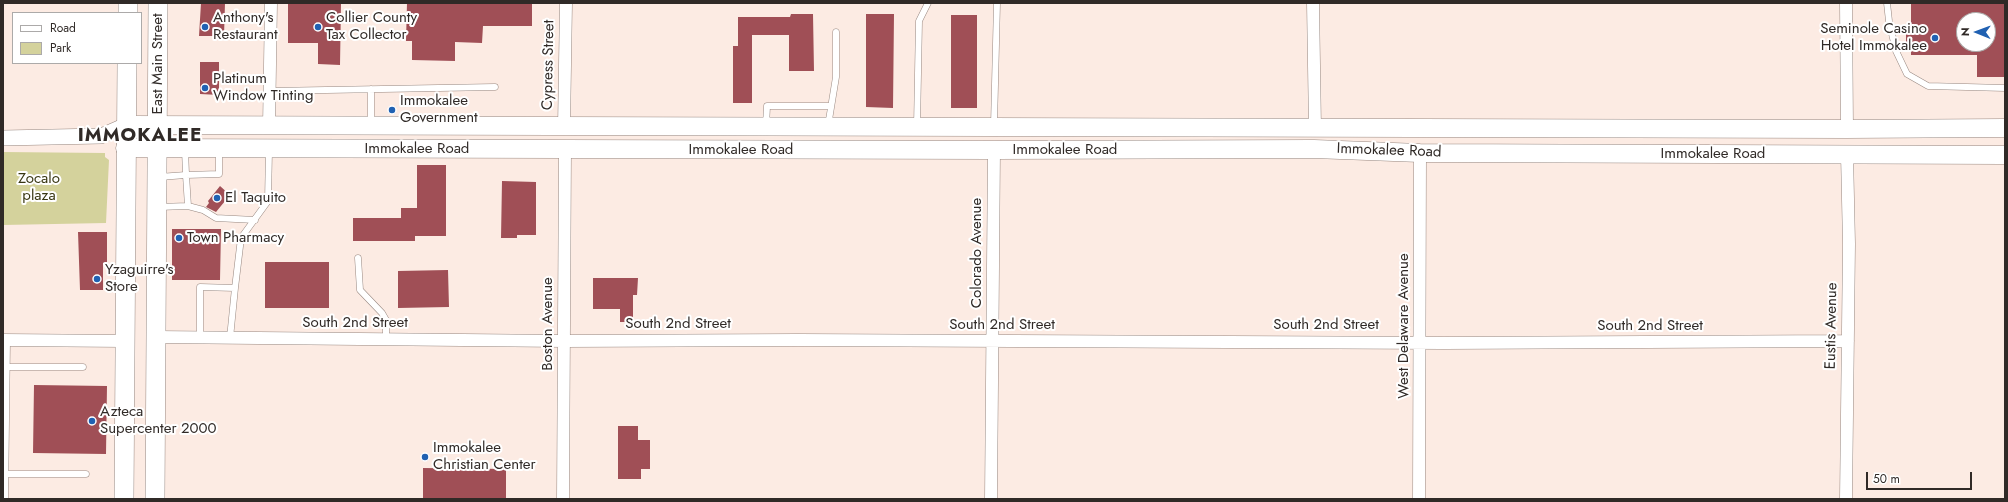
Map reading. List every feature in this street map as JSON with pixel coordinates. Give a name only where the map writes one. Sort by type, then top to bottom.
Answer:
[{"type":"highway","name":"East Main Street","points":[[155,499],[158,3]]},
{"type":"highway","name":"East Main Street","points":[[124,499],[126,340],[125,148],[127,64]]},
{"type":"main road","name":"Immokalee Road","points":[[126,125],[564,127],[2005,128]]},
{"type":"main road","points":[[358,149],[365,126]]},
{"type":"main road","points":[[564,127],[565,149]]},
{"type":"main road","points":[[994,127],[994,150]]},
{"type":"main road","points":[[1314,149],[1315,128]]},
{"type":"main road","points":[[1420,128],[1420,153]]},
{"type":"main road","points":[[1847,129],[1847,154]]},
{"type":"main road","name":"Immokalee Road","points":[[125,148],[994,150],[1314,149],[1420,153],[2005,155]]},
{"type":"street","points":[[269,126],[271,3]]},
{"type":"street","name":"Cypress Street","points":[[564,127],[566,3]]},
{"type":"street","points":[[1314,3],[1315,128]]},
{"type":"street","points":[[1846,3],[1847,129]]},
{"type":"street","points":[[3,138],[101,136],[126,125]]},
{"type":"street","points":[[101,136],[125,148]]},
{"type":"street","name":"Boston Avenue","points":[[563,499],[565,149]]},
{"type":"street","name":"Colorado Avenue","points":[[991,499],[994,150]]},
{"type":"street","name":"West Delaware Avenue","points":[[1419,499],[1421,341],[1420,153]]},
{"type":"street","name":"Eustis Avenue","points":[[1846,499],[1850,244],[1847,154]]},
{"type":"street","name":"South 2nd Street","points":[[156,337],[564,341],[1421,341],[1444,343],[1848,341]]},
{"type":"street","points":[[5,340],[126,340]]},
{"type":"lane","points":[[917,127],[919,21],[928,3]]},
{"type":"lane","points":[[994,127],[996,3]]},
{"type":"lane","points":[[1887,3],[1889,21],[1896,51],[1907,74],[1928,86],[2005,88]]},
{"type":"lane","points":[[828,127],[836,77],[836,32]]},
{"type":"lane","points":[[270,91],[495,86]]},
{"type":"lane","points":[[365,126],[371,89]]},
{"type":"lane","points":[[766,127],[767,106],[831,106]]},
{"type":"lane","points":[[185,149],[188,206]]},
{"type":"lane","points":[[157,177],[220,174],[218,149]]},
{"type":"lane","points":[[230,338],[241,238],[268,201],[270,149]]},
{"type":"lane","points":[[157,207],[188,206],[203,210],[216,218],[255,220]]},
{"type":"lane","points":[[358,258],[360,290],[382,313],[386,320],[386,339]]},
{"type":"lane","points":[[200,338],[200,287],[235,288]]},
{"type":"lane","points":[[5,340],[5,499]]},
{"type":"lane","points":[[6,367],[83,367]]},
{"type":"lane","points":[[5,474],[86,474]]},
{"type":"green space","name":"Zocalo plaza","points":[[3,152],[105,153],[105,157],[109,160],[106,223],[3,225]]},
{"type":"building","points":[[201,3],[225,3],[224,36],[199,36]]},
{"type":"building","points":[[288,3],[341,3],[340,65],[318,64],[318,43],[288,43]]},
{"type":"building","points":[[407,3],[532,3],[532,26],[483,26],[482,43],[455,42],[455,61],[412,60],[412,41],[406,41]]},
{"type":"building","name":"Seminole Casino Hotel Immokalee","points":[[1911,3],[2005,3],[2005,77],[1977,77],[1977,55],[1911,55],[1911,47],[1906,47],[1906,32],[1911,32]]},
{"type":"building","points":[[791,14],[813,14],[814,71],[789,71],[789,35],[752,35],[752,103],[733,103],[733,46],[738,46],[738,17],[790,17]]},
{"type":"building","points":[[866,14],[894,14],[893,108],[866,107]]},
{"type":"building","points":[[951,15],[977,15],[977,108],[951,108]]},
{"type":"building","points":[[200,62],[219,62],[219,95],[200,94]]},
{"type":"building","points":[[417,165],[446,165],[446,236],[415,236],[415,241],[353,241],[353,218],[401,218],[401,208],[417,208]]},
{"type":"building","points":[[502,181],[536,182],[536,235],[517,235],[517,238],[501,238]]},
{"type":"building","points":[[220,186],[230,195],[216,212],[206,207],[209,203],[208,201]]},
{"type":"building","points":[[172,229],[221,229],[220,280],[172,280]]},
{"type":"building","points":[[78,232],[107,232],[107,263],[103,263],[103,290],[80,290]]},
{"type":"building","points":[[265,262],[329,262],[329,308],[265,308]]},
{"type":"building","points":[[448,270],[449,307],[398,308],[398,271]]},
{"type":"building","points":[[593,278],[638,278],[637,295],[633,295],[633,322],[620,322],[620,309],[593,309]]},
{"type":"building","points":[[34,385],[107,386],[106,454],[33,453]]},
{"type":"building","points":[[618,426],[638,426],[638,440],[650,440],[650,469],[641,469],[641,479],[618,479]]},
{"type":"building","points":[[423,468],[506,469],[506,499],[423,499]]},
{"type":"place","name":"Anthony's Restaurant","points":[[205,27]]},
{"type":"place","name":"Collier County Tax Collector","points":[[318,27]]},
{"type":"place","name":"Seminole Casino Hotel Immokalee","points":[[1935,38]]},
{"type":"place","name":"Platinum Window Tinting","points":[[205,88]]},
{"type":"place","name":"Immokalee Government","points":[[392,110]]},
{"type":"place","name":"El Taquito","points":[[217,198]]},
{"type":"place","name":"Town Pharmacy","points":[[179,238]]},
{"type":"place","name":"Yzaguirre's Store","points":[[97,279]]},
{"type":"place","name":"Azteca Supercenter 2000","points":[[92,421]]},
{"type":"place","name":"Immokalee Christian Center","points":[[425,457]]},
{"type":"district","name":"IMMOKALEE","points":[[140,136]]}]
